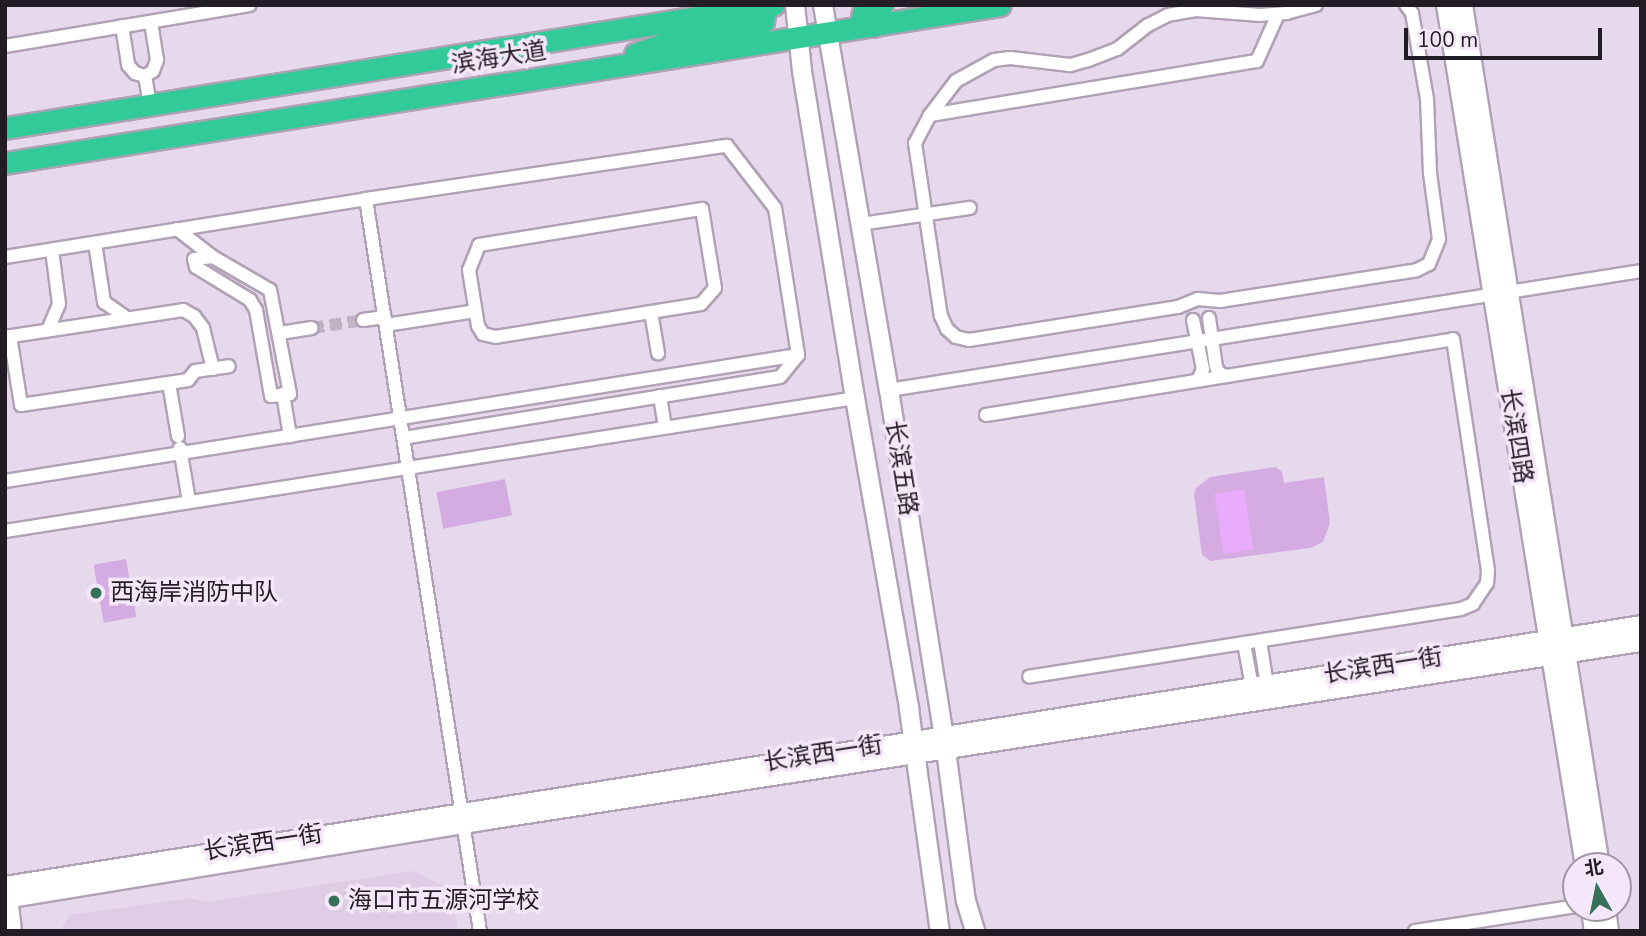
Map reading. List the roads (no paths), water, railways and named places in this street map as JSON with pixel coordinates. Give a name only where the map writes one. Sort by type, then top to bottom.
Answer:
[{"type":"highway","name":"滨海大道","points":[[5,128],[773,5]]},
{"type":"highway","points":[[873,26],[862,17],[864,11],[882,5]]},
{"type":"highway","name":"滨海大道","points":[[5,163],[1000,5]]},
{"type":"highway","points":[[590,70],[677,38],[757,26],[764,15],[750,9]]},
{"type":"main road","points":[[683,19],[705,5]]},
{"type":"main road","name":"长滨五路","points":[[795,5],[807,99],[914,747],[940,931]]},
{"type":"main road","name":"长滨五路","points":[[823,5],[889,390],[945,743],[964,888],[975,931]]},
{"type":"main road","name":"长滨四路","points":[[1446,5],[1501,292]]},
{"type":"main road","name":"长滨四路","points":[[1463,5],[1501,292],[1558,645],[1597,852]]},
{"type":"main road","points":[[807,99],[819,87],[838,97]]},
{"type":"main road","name":"长滨西一街","points":[[6,890],[1558,645],[1641,625]]},
{"type":"main road","name":"长滨西一街","points":[[945,743],[1259,686],[1558,645],[1641,642]]},
{"type":"main road","name":"长滨四路","points":[[1558,645],[1583,852]]},
{"type":"main road","points":[[6,890],[12,931]]},
{"type":"street","points":[[5,46],[250,5]]},
{"type":"street","points":[[1317,5],[1278,14],[1196,10],[1168,15],[1148,25],[1117,49],[1070,65],[1010,58],[994,60],[957,81],[930,115],[915,143],[941,316],[947,329],[956,337],[969,340],[1178,307],[1198,299],[1220,301],[1417,270],[1429,264],[1439,239],[1430,173],[1427,99],[1412,13],[1406,5]]},
{"type":"street","points":[[930,115],[1257,61],[1278,14]]},
{"type":"street","points":[[122,26],[128,65],[135,73],[145,76],[153,71],[157,60],[151,22]]},
{"type":"street","points":[[145,76],[150,104]]},
{"type":"street","points":[[5,257],[366,199],[727,146],[775,208],[798,355],[780,377],[404,438]]},
{"type":"street","points":[[366,199],[480,931]]},
{"type":"street","points":[[861,225],[970,208]]},
{"type":"street","points":[[702,209],[715,288],[701,304],[651,312],[496,337],[483,334],[478,327],[469,270],[479,245],[702,209]]},
{"type":"street","points":[[177,229],[214,257],[270,290],[290,394],[271,396],[256,310],[250,300],[196,267],[194,259],[214,257]]},
{"type":"street","points":[[95,243],[104,302],[127,318]]},
{"type":"street","points":[[48,330],[59,304],[51,250]]},
{"type":"street","points":[[889,390],[1641,271]]},
{"type":"street","points":[[1220,301],[1209,318],[1216,367],[1219,373],[1226,376]]},
{"type":"street","points":[[1178,307],[1182,315],[1193,320],[1209,318]]},
{"type":"street","points":[[213,369],[208,341],[194,316],[183,310],[8,336],[21,405],[188,380],[195,372],[213,369],[229,366]]},
{"type":"street","points":[[363,320],[385,321],[475,311]]},
{"type":"street","points":[[651,312],[658,353]]},
{"type":"street","points":[[1193,320],[1196,341],[1202,353],[1203,369],[1198,380]]},
{"type":"street","points":[[280,333],[312,328]]},
{"type":"street","points":[[986,415],[1453,339],[1488,570],[1481,595],[1473,604],[1461,609],[1029,677]]},
{"type":"street","points":[[5,481],[179,446],[290,436],[798,355]]},
{"type":"street","points":[[169,383],[188,501]]},
{"type":"street","points":[[284,394],[290,436]]},
{"type":"street","points":[[660,396],[665,427]]},
{"type":"street","points":[[5,531],[855,398]]},
{"type":"street","points":[[1259,686],[1260,641]]},
{"type":"street","points":[[1244,643],[1259,686]]},
{"type":"street","points":[[1415,931],[1562,908]]},
{"type":"tunnel","points":[[312,328],[363,320]]},
{"type":"place","name":"西海岸消防中队","points":[[96,593]]},
{"type":"place","name":"海口市五源河学校","points":[[334,901]]}]
